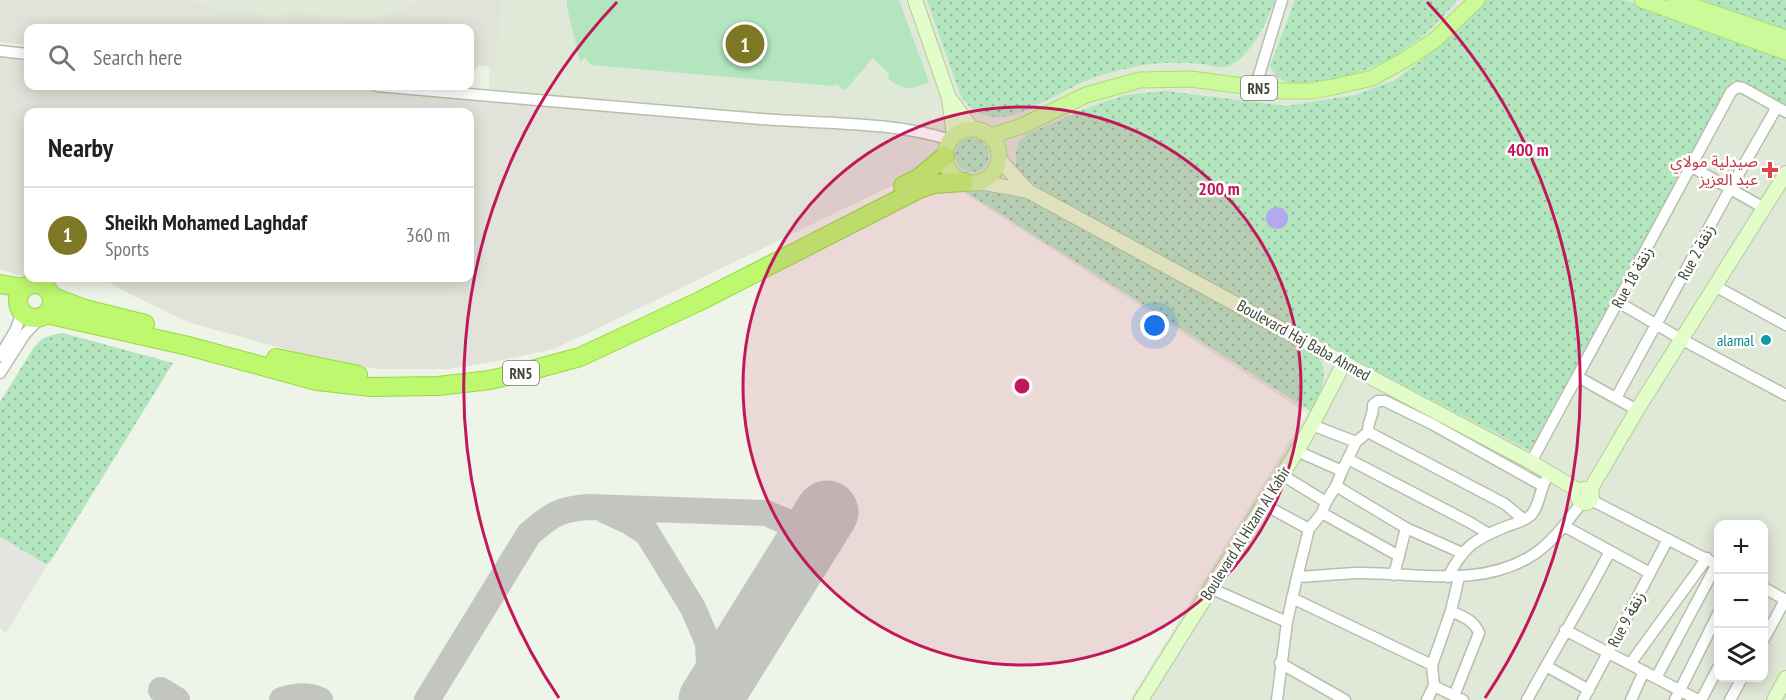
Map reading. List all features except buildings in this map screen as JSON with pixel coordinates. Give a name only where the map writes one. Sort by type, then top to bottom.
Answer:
[{"type":"highway","name":"RN5","points":[[22,302],[33,284],[42,286],[51,296],[85,309],[260,355],[356,375],[409,376],[510,365],[570,349],[919,178],[948,145]]},
{"type":"highway","name":"RN5","points":[[0,284],[22,302],[33,318],[44,315],[188,346],[317,381],[371,387],[438,386],[490,380],[580,357],[700,301],[920,189],[934,184],[971,182]]},
{"type":"highway","points":[[44,315],[51,306],[51,296]]},
{"type":"highway","name":"RN5","points":[[0,298],[22,302]]},
{"type":"main road","points":[[915,0],[949,98],[972,129],[991,136],[995,141],[999,156],[1028,191]]},
{"type":"main road","name":"RN5","points":[[991,136],[1022,126],[1086,95],[1140,80],[1190,79],[1284,91],[1311,91],[1372,78],[1436,39],[1477,0]]},
{"type":"main road","points":[[1642,0],[1786,52]]},
{"type":"main road","points":[[1675,0],[1786,38]]},
{"type":"main road","points":[[949,98],[946,164],[950,172],[956,178],[971,182],[1028,191]]},
{"type":"main road","name":"RN5","points":[[971,182],[986,179],[993,174],[999,156],[1022,126]]},
{"type":"main road","name":"RN5","points":[[948,145],[959,132],[972,129]]},
{"type":"main road","points":[[1586,496],[1636,410],[1764,208],[1782,188],[1786,172]]},
{"type":"main road","name":"Boulevard Haj Baba Ahmed","points":[[1028,191],[1531,462],[1586,496]]},
{"type":"main road","name":"Boulevard Al Hizam Al Kabir","points":[[1141,700],[1297,451],[1344,363]]},
{"type":"main road","points":[[1779,698],[1786,678]]},
{"type":"street","points":[[1255,88],[1282,0]]},
{"type":"street","points":[[0,51],[24,54]]},
{"type":"street","name":"Rue 18 زنقة","points":[[1531,462],[1692,168],[1731,92],[1737,87],[1743,88],[1782,109]]},
{"type":"street","points":[[424,90],[926,132],[948,145]]},
{"type":"street","name":"Rue 2 زنقة","points":[[1616,398],[1730,189],[1782,109]]},
{"type":"street","points":[[1692,168],[1764,208]]},
{"type":"street","points":[[1715,286],[1786,325]]},
{"type":"street","points":[[0,356],[16,329],[22,302]]},
{"type":"street","points":[[1618,302],[1681,339],[1786,395]]},
{"type":"street","points":[[0,373],[25,334],[44,315]]},
{"type":"street","points":[[1578,377],[1636,410]]},
{"type":"street","points":[[1368,432],[1367,425],[1373,414],[1373,405],[1378,400],[1385,401],[1432,424],[1543,486]]},
{"type":"street","points":[[1312,425],[1356,442]]},
{"type":"street","points":[[1277,700],[1287,622],[1309,529],[1322,513],[1356,442],[1368,432]]},
{"type":"street","points":[[1368,432],[1505,504],[1523,519]]},
{"type":"street","points":[[1297,451],[1342,471]]},
{"type":"street","points":[[1348,459],[1489,534]]},
{"type":"street","points":[[1427,700],[1434,686],[1432,665],[1451,611],[1453,577],[1457,558],[1468,546],[1531,515],[1549,473]]},
{"type":"street","points":[[1282,475],[1326,502]]},
{"type":"street","points":[[1336,486],[1406,528],[1462,553]]},
{"type":"street","points":[[1297,577],[1357,573],[1469,577],[1515,565],[1531,557],[1564,526],[1586,496]]},
{"type":"street","name":"Boulevard Haj Baba Ahmed","points":[[1586,496],[1714,563]]},
{"type":"street","points":[[1263,504],[1309,529]]},
{"type":"street","points":[[1322,513],[1399,556]]},
{"type":"street","points":[[1564,526],[1650,573]]},
{"type":"street","points":[[1394,575],[1406,528]]},
{"type":"street","name":"Rue 9 زنقة","points":[[1586,695],[1668,539]]},
{"type":"street","points":[[1527,700],[1610,551]]},
{"type":"street","points":[[1630,664],[1714,563]]},
{"type":"street","points":[[1656,678],[1714,563]]},
{"type":"street","points":[[1210,588],[1287,622]]},
{"type":"street","points":[[1768,590],[1786,600],[1768,632]]},
{"type":"street","points":[[1292,598],[1432,665]]},
{"type":"street","points":[[1434,686],[1459,698],[1479,633],[1470,621],[1451,611]]},
{"type":"street","points":[[1677,695],[1714,624]]},
{"type":"street","points":[[1565,630],[1656,678],[1677,695],[1700,700],[1714,676]]},
{"type":"street","points":[[1280,663],[1345,700]]},
{"type":"street","points":[[1545,666],[1586,695]]},
{"type":"street","points":[[1631,700],[1644,672]]},
{"type":"street","points":[[1730,700],[1740,682]]},
{"type":"shaded area","points":[[0,0],[190,0],[208,7],[279,18],[290,13],[371,21],[425,0],[501,0],[496,68],[479,65],[474,71],[474,24],[24,24],[24,45],[0,42]]},
{"type":"shaded area","points":[[144,0],[1786,0],[1786,700],[1130,700],[1307,413],[874,135],[488,109],[490,55],[474,33],[474,24],[223,24]]},
{"type":"shaded area","points":[[0,56],[24,59],[24,90],[389,90],[917,134],[924,139],[929,149],[929,158],[924,170],[586,334],[553,349],[449,369],[377,369],[329,361],[190,323],[109,282],[474,282],[474,108],[24,108],[24,277],[0,269]]},
{"type":"shaded area","points":[[1277,207],[1285,210],[1288,218],[1285,226],[1277,229],[1269,226],[1266,218],[1269,210]]},
{"type":"shaded area","points":[[0,537],[47,565],[6,633],[0,629]]},
{"type":"green space","points":[[567,0],[899,0],[929,82],[912,88],[898,85],[888,78],[889,74],[873,58],[846,89],[842,89],[838,84],[833,86],[591,65],[585,58],[580,62]]},
{"type":"green space","points":[[927,0],[1275,0],[1263,28],[1251,47],[1229,66],[1154,64],[1111,72],[1076,85],[1020,113],[1001,117],[977,112],[960,94]]},
{"type":"green space","points":[[1295,0],[1457,0],[1443,17],[1411,45],[1375,66],[1334,79],[1299,83],[1282,80],[1270,66]]},
{"type":"green space","points":[[1483,0],[1624,0],[1786,55],[1786,111],[1768,103],[1733,80],[1532,452],[1319,341],[1054,198],[1022,176],[1016,166],[1019,142],[1027,134],[1087,108],[1126,95],[1166,91],[1286,106],[1355,95],[1395,80],[1432,52]]},
{"type":"green space","points":[[1687,0],[1786,0],[1786,34]]},
{"type":"green space","points":[[972,138],[984,143],[989,155],[984,167],[972,172],[960,167],[955,155],[960,143]]},
{"type":"green space","points":[[955,185],[1018,193],[1312,350],[1321,362],[1324,374],[1322,387],[1311,411]]},
{"type":"green space","points":[[63,333],[173,363],[47,565],[0,537],[0,402],[34,347],[42,339]]},
{"type":"taxiway","points":[[427,700],[529,534],[557,514],[571,509],[589,507],[766,513],[814,533]]},
{"type":"taxiway","points":[[606,511],[647,533],[693,608],[708,643],[710,689],[706,700]]},
{"type":"taxiway","points":[[161,690],[177,700]]},
{"type":"taxiway","points":[[282,700],[301,696],[320,700]]},
{"type":"runway","points":[[710,700],[827,512]]},
{"type":"place","name":"Sheikh Mohamed Laghdaf","points":[[745,44]]},
{"type":"place","name":"صيدلية مولاي عبد العزيز","points":[[1770,170]]},
{"type":"place","name":"alamal","points":[[1766,340]]}]
